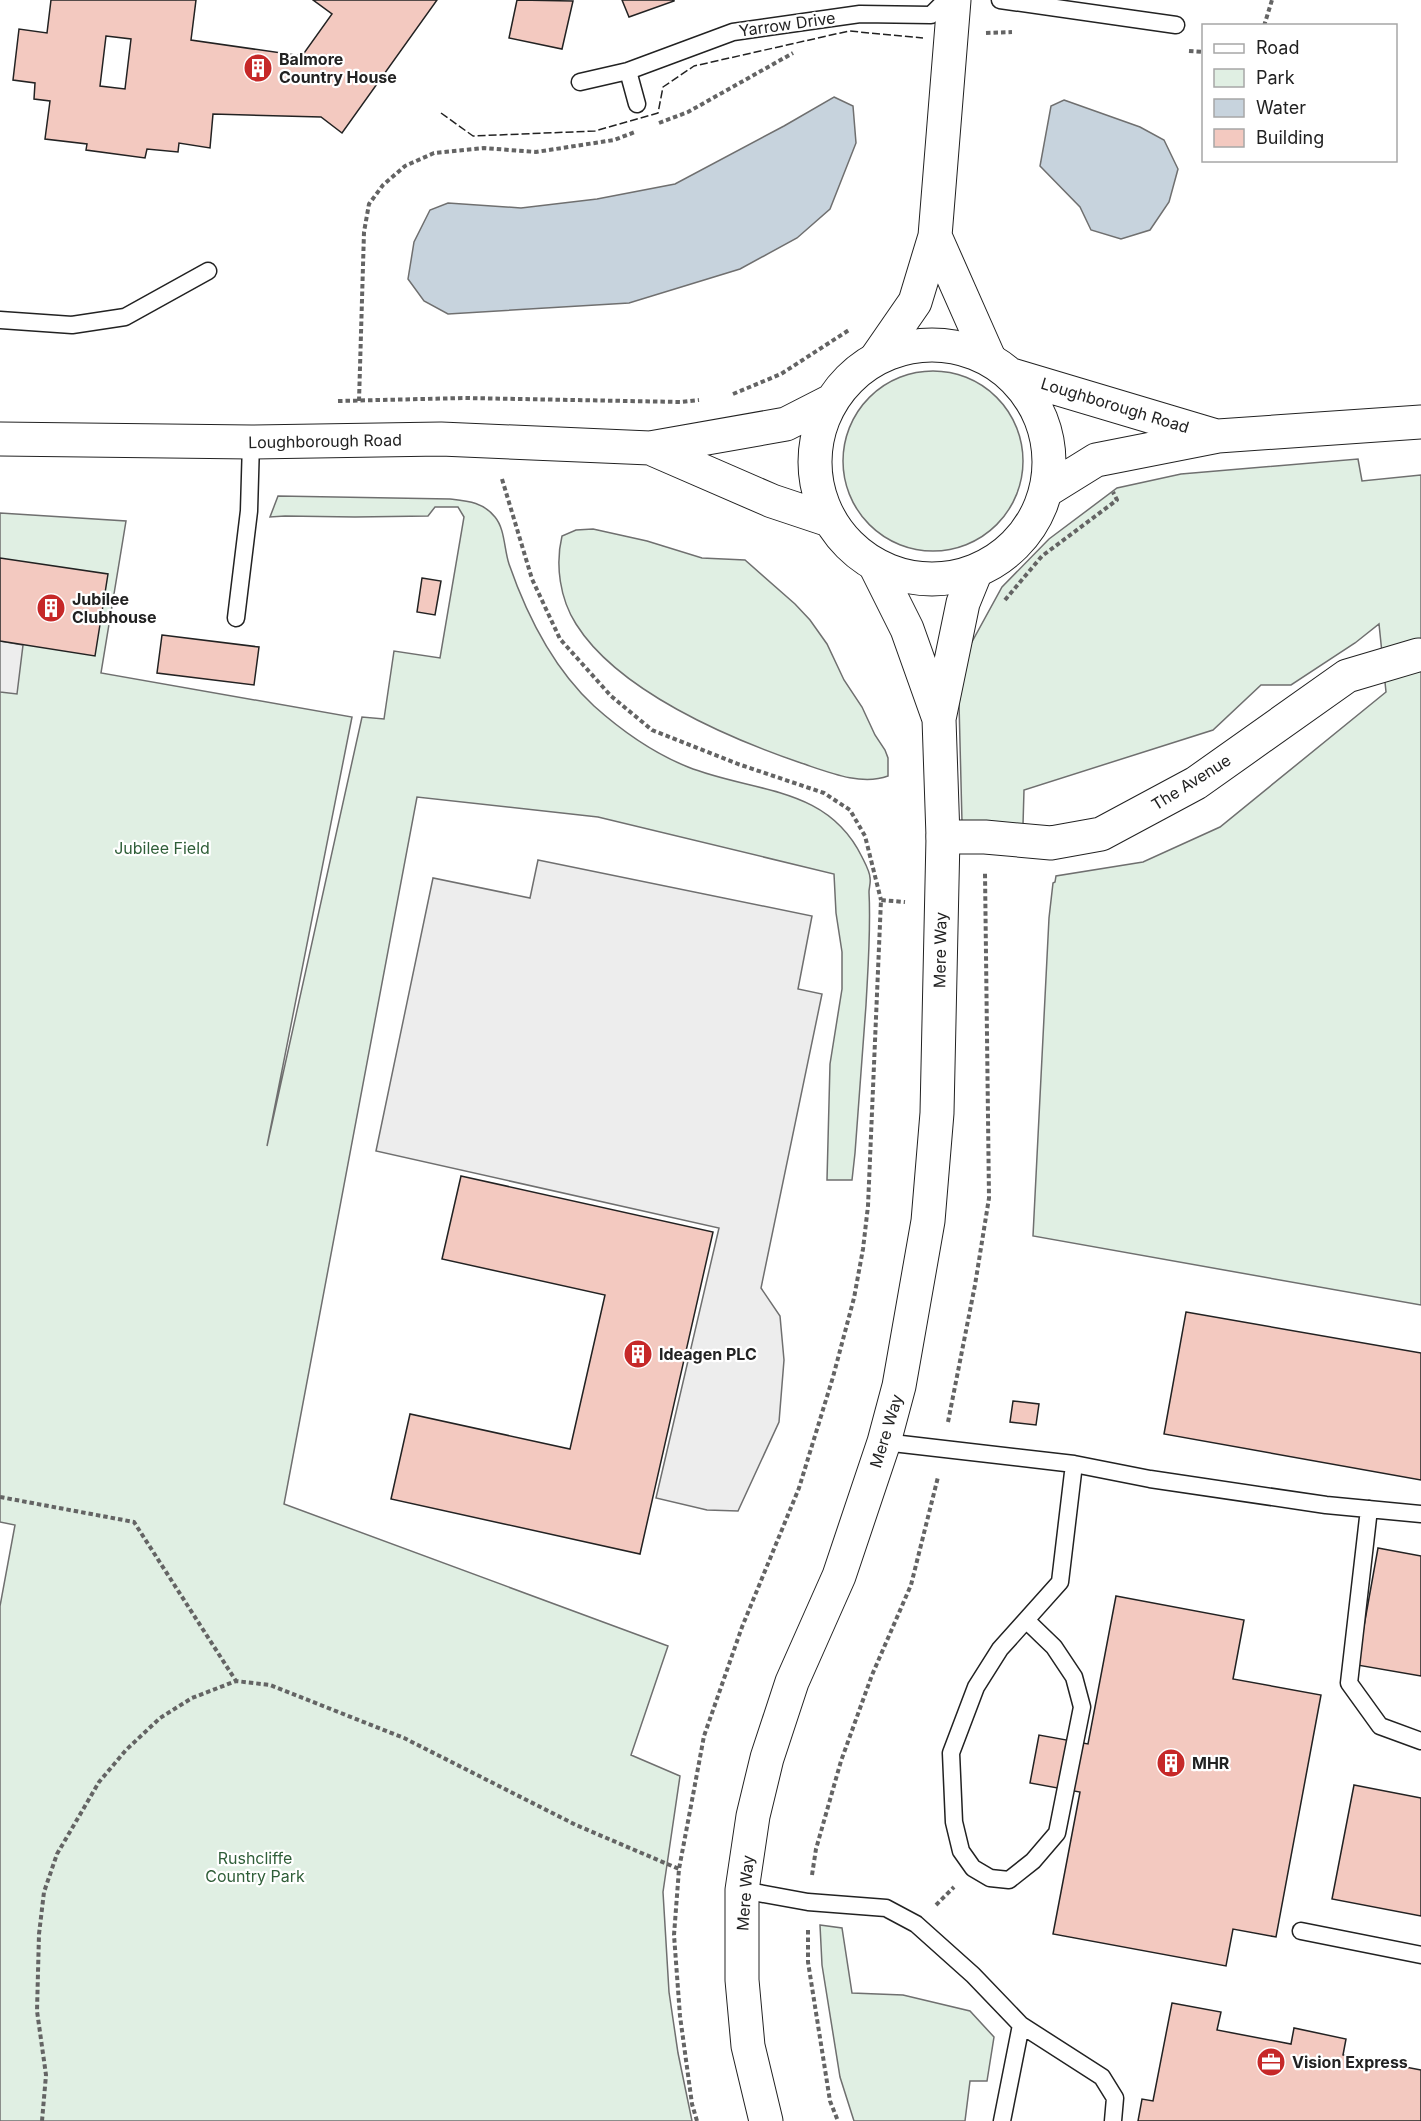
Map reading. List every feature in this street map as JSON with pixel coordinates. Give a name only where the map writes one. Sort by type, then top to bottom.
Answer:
[{"type":"street","points":[[935,236],[1001,366],[1038,409],[1049,449],[1046,491],[1032,525],[1007,552],[976,571],[942,579],[908,577],[875,565],[849,545],[829,520],[815,478],[818,433],[831,401],[854,373],[877,357],[915,302],[935,236],[954,0]]},
{"type":"street","name":"Loughborough Road","points":[[877,357],[914,345],[952,345],[1001,366],[1218,436]]},
{"type":"street","name":"Loughborough Road","points":[[0,439],[251,442],[441,440],[650,448],[786,424],[831,401]]},
{"type":"street","name":"Loughborough Road","points":[[1046,491],[1096,460],[1218,436],[1421,422]]},
{"type":"street","name":"Loughborough Road","points":[[650,448],[772,501],[829,520]]},
{"type":"street","name":"Mere Way","points":[[875,565],[907,629],[939,719]]},
{"type":"street","name":"Mere Way","points":[[766,2121],[747,2035],[742,1980],[742,1890],[753,1816],[767,1758],[792,1682],[839,1576],[884,1442],[899,1386],[928,1221],[937,1113],[943,837],[939,719],[963,603],[976,571]]},
{"type":"street","name":"The Avenue","points":[[943,837],[985,837],[1051,843],[1101,834],[1196,783],[1347,676],[1418,656]]},
{"type":"lane","name":"Yarrow Drive","points":[[580,82],[628,71],[733,32],[860,14],[931,15],[946,0]]},
{"type":"lane","points":[[1000,0],[1176,25]]},
{"type":"lane","points":[[628,71],[637,104]]},
{"type":"lane","points":[[0,320],[72,325],[125,317],[208,271]]},
{"type":"lane","points":[[236,618],[249,511],[251,442]]},
{"type":"lane","points":[[884,1442],[1074,1464],[1161,1480],[1326,1505],[1421,1514]]},
{"type":"lane","points":[[1026,1620],[1054,1647],[1074,1677],[1083,1707],[1057,1833],[1034,1861],[1009,1880],[990,1878],[973,1868],[961,1851],[954,1822],[951,1753],[976,1687],[1000,1649],[1060,1582],[1074,1464]]},
{"type":"lane","points":[[1369,1509],[1348,1683],[1380,1726],[1421,1741]]},
{"type":"lane","points":[[742,1890],[808,1902],[886,1908],[916,1924],[973,1975],[1020,2025],[1102,2077],[1115,2098],[1113,2121]]},
{"type":"lane","points":[[1301,1931],[1421,1955]]},
{"type":"lane","points":[[1002,2121],[1020,2025]]},
{"type":"path","points":[[1265,24],[1272,0]]},
{"type":"path","points":[[949,40],[977,34],[1020,32]]},
{"type":"path","points":[[657,124],[688,112],[799,50]]},
{"type":"path","points":[[1181,50],[1202,52]]},
{"type":"path","points":[[359,400],[364,232],[369,204],[383,185],[405,165],[434,153],[484,148],[536,152],[614,140],[646,128]]},
{"type":"path","points":[[731,395],[781,374],[850,329]]},
{"type":"path","points":[[681,402],[701,399]]},
{"type":"path","points":[[499,469],[532,579],[560,639],[611,696],[652,730],[738,764],[824,793],[850,810],[865,836],[882,900],[868,1206],[864,1249],[854,1298],[799,1488],[742,1627],[704,1737],[679,1869],[674,1935],[680,2016],[692,2104],[697,2121]]},
{"type":"path","points":[[838,2121],[830,2101],[808,1962],[808,1902],[816,1849],[838,1772],[872,1675],[911,1585],[934,1499],[975,1285],[989,1198],[985,837]]},
{"type":"path","points":[[882,900],[942,905]]},
{"type":"path","points":[[0,1497],[134,1522],[236,1682]]},
{"type":"path","points":[[42,2121],[46,2075],[37,2011],[39,1934],[44,1892],[57,1854],[99,1782],[126,1750],[160,1718],[192,1698],[236,1682],[270,1685],[404,1738],[576,1825],[679,1869]]},
{"type":"path","points":[[916,1924],[973,1868]]},
{"type":"green space","points":[[933,371],[967,378],[983,386],[996,398],[1008,411],[1016,427],[1023,461],[1016,495],[1008,511],[996,524],[983,536],[967,544],[933,551],[899,544],[883,536],[870,524],[858,511],[850,495],[843,461],[850,427],[858,411],[870,398],[883,386],[899,378]]},
{"type":"green space","points":[[1358,459],[1362,481],[1421,475],[1421,1305],[1033,1236],[1049,918],[1053,883],[1056,876],[1143,862],[1220,827],[1386,692],[1379,624],[1355,643],[1291,685],[1261,685],[1213,730],[1024,790],[1023,825],[962,822],[959,703],[967,651],[1002,587],[1049,539],[1117,488],[1181,474]]},
{"type":"green space","points":[[278,496],[450,499],[469,502],[485,508],[495,517],[501,527],[507,558],[533,622],[566,675],[594,706],[639,741],[675,761],[713,775],[786,795],[809,804],[829,816],[847,834],[869,873],[868,977],[852,1180],[827,1180],[830,1064],[842,989],[842,952],[836,913],[834,874],[598,817],[417,797],[284,1504],[668,1646],[631,1755],[680,1776],[663,1892],[669,1992],[678,2053],[692,2121],[0,2121],[0,1606],[15,1525],[0,1522],[0,513],[126,521],[101,673],[352,717],[267,1146],[362,717],[384,719],[394,651],[440,658],[464,517],[458,507],[435,507],[428,516],[270,517]]},
{"type":"green space","points":[[593,529],[647,541],[702,558],[745,560],[795,604],[827,644],[844,680],[862,707],[885,750],[888,758],[888,776],[878,779],[844,777],[772,753],[709,726],[677,709],[646,691],[619,670],[595,648],[576,624],[566,604],[560,582],[559,558],[562,536],[576,530]]},
{"type":"green space","points":[[820,1925],[842,1928],[852,1993],[903,1995],[970,2011],[994,2037],[987,2081],[970,2081],[965,2121],[854,2121],[840,2077],[822,1965]]},
{"type":"shaded area","points":[[0,641],[23,645],[17,694],[0,692]]},
{"type":"shaded area","points":[[538,860],[812,916],[798,989],[822,994],[761,1288],[780,1316],[784,1360],[779,1422],[738,1511],[707,1510],[656,1498],[719,1228],[376,1151],[433,878],[530,898]]},
{"type":"water","points":[[834,97],[853,106],[856,143],[830,209],[797,238],[740,269],[629,303],[448,314],[424,301],[408,279],[414,242],[430,210],[448,203],[521,208],[597,199],[675,184]]},
{"type":"water","points":[[1064,100],[1140,127],[1164,140],[1178,169],[1169,202],[1150,230],[1121,239],[1091,230],[1080,207],[1040,166],[1051,106]]},
{"type":"building","name":"Balmore Country House","points":[[51,0],[196,0],[191,40],[302,56],[332,14],[313,0],[437,0],[342,133],[321,117],[213,114],[210,148],[179,143],[178,152],[147,149],[145,158],[86,150],[87,144],[45,139],[50,101],[34,99],[35,83],[13,80],[19,29],[47,33]],"holes":[[[106,36],[131,39],[125,89],[100,86]]]},
{"type":"building","points":[[517,0],[573,1],[562,49],[509,38]]},
{"type":"building","points":[[622,0],[674,0],[674,1],[629,17]]},
{"type":"building","name":"Jubilee Clubhouse","points":[[0,558],[108,574],[95,656],[0,641]]},
{"type":"building","points":[[422,578],[441,581],[435,615],[417,612]]},
{"type":"building","points":[[162,635],[259,647],[254,685],[157,673]]},
{"type":"building","name":"Ideagen PLC","points":[[461,1176],[713,1232],[640,1554],[391,1499],[410,1414],[570,1449],[605,1295],[442,1259]]},
{"type":"building","points":[[1186,1312],[1421,1353],[1421,1480],[1164,1434]]},
{"type":"building","points":[[1013,1401],[1039,1404],[1036,1425],[1010,1422]]},
{"type":"building","points":[[1378,1548],[1421,1556],[1421,1676],[1357,1665]]},
{"type":"building","name":"MHR","points":[[1116,1596],[1244,1620],[1233,1679],[1321,1695],[1276,1937],[1233,1929],[1226,1966],[1053,1934],[1080,1792],[1030,1783],[1039,1735],[1088,1744]]},
{"type":"building","points":[[1354,1785],[1421,1798],[1421,1916],[1332,1899]]},
{"type":"building","name":"Vision Express","points":[[1172,2003],[1221,2012],[1217,2030],[1291,2044],[1294,2028],[1346,2039],[1343,2055],[1421,2070],[1421,2121],[1138,2121],[1142,2099],[1153,2101]]},
{"type":"fence","points":[[441,113],[473,136],[595,131],[658,113],[663,87],[694,66],[849,31],[923,38]]},
{"type":"place","name":"Balmore Country House","points":[[258,68]]},
{"type":"place","name":"Jubilee Clubhouse","points":[[51,608]]},
{"type":"place","name":"Ideagen PLC","points":[[638,1354]]},
{"type":"place","name":"MHR","points":[[1171,1763]]},
{"type":"place","name":"Vision Express","points":[[1271,2062]]},
{"type":"park label","name":"Jubilee Field","points":[[162,848]]},
{"type":"park label","name":"Rushcliffe Country Park","points":[[255,1867]]}]
